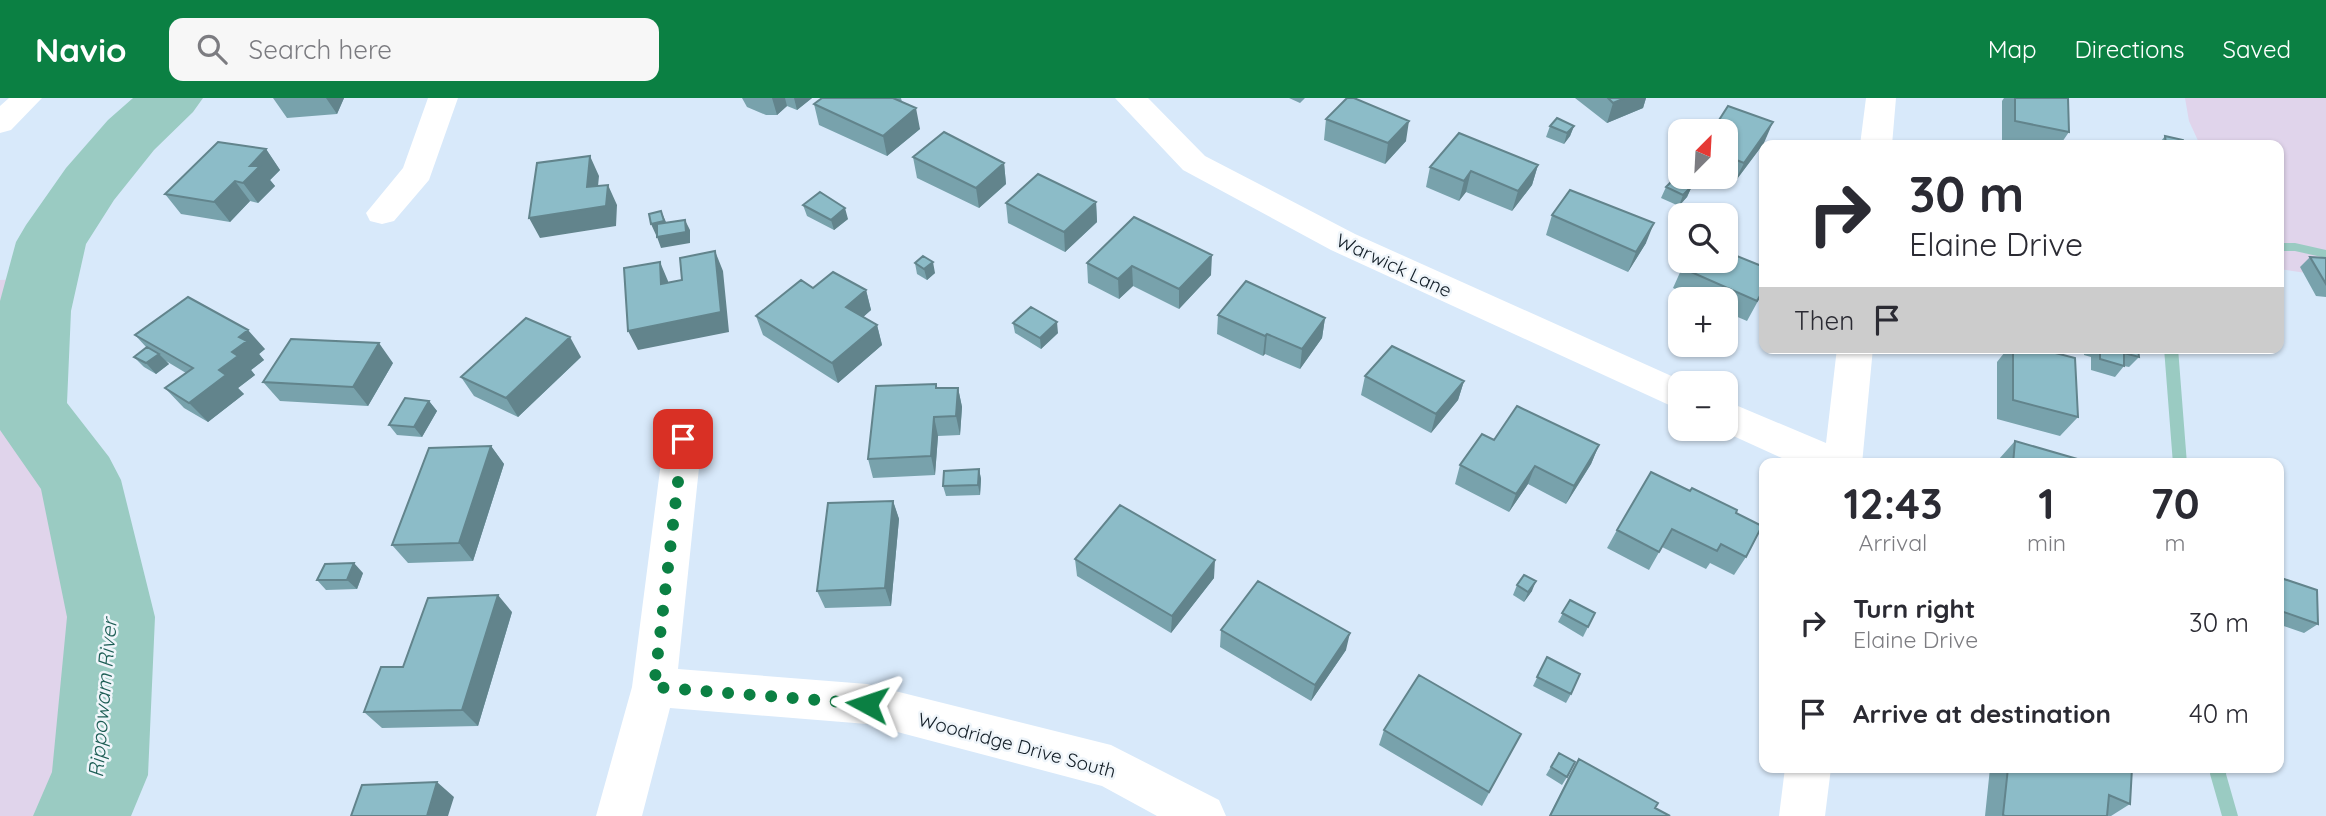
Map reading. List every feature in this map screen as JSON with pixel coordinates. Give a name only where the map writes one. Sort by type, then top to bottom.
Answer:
[{"type":"street","points":[[0,122],[27,98]]},
{"type":"street","points":[[382,213],[418,172],[443,98]]},
{"type":"street","name":"Warwick Lane","points":[[1130,98],[1194,163],[1343,242],[1668,391]]},
{"type":"street","points":[[1877,140],[1881,98]]},
{"type":"street","points":[[1842,458],[1854,354]]},
{"type":"street","points":[[1738,422],[1790,446],[1824,458]]},
{"type":"street","points":[[619,816],[654,687],[683,439]]},
{"type":"street","name":"Woodridge Drive South","points":[[654,687],[867,704],[1111,767],[1203,816]]},
{"type":"street","points":[[1802,816],[1807,773]]},
{"type":"shaded area","points":[[2185,98],[2326,98],[2326,276],[2284,270],[2284,140],[2198,140],[2189,121]]},
{"type":"shaded area","points":[[39,278],[76,447],[104,547],[81,717],[51,816],[0,816],[0,280]]},
{"type":"building","points":[[822,98],[893,98],[916,108],[883,136],[814,104]]},
{"type":"building","points":[[1347,98],[1354,98],[1409,121],[1388,143],[1326,119]]},
{"type":"building","points":[[1608,98],[1625,98],[1613,103]]},
{"type":"building","points":[[2015,98],[2068,98],[2069,132],[2015,121]]},
{"type":"building","points":[[1728,106],[1773,122],[1744,163],[1738,161],[1738,119],[1720,119]]},
{"type":"building","points":[[1557,118],[1574,126],[1567,133],[1550,126]]},
{"type":"building","points":[[944,132],[1004,163],[976,188],[913,157]]},
{"type":"building","points":[[1459,133],[1538,165],[1518,191],[1471,171],[1464,181],[1430,167]]},
{"type":"building","points":[[2165,136],[2183,140],[2166,140]]},
{"type":"building","points":[[218,142],[266,149],[250,166],[260,166],[243,183],[235,181],[214,202],[165,194]]},
{"type":"building","points":[[590,156],[587,187],[608,185],[606,206],[529,218],[537,163]]},
{"type":"building","points":[[1038,174],[1096,202],[1064,232],[1006,203]]},
{"type":"building","points":[[1670,189],[1689,189],[1683,195]]},
{"type":"building","points":[[1570,190],[1654,223],[1636,252],[1552,215]]},
{"type":"building","points":[[820,192],[845,208],[831,220],[803,205]]},
{"type":"building","points":[[661,211],[664,221],[651,224],[649,214]]},
{"type":"building","points":[[1134,217],[1212,255],[1179,289],[1132,266],[1118,279],[1087,263]]},
{"type":"building","points":[[685,220],[686,232],[657,237],[657,224]]},
{"type":"building","points":[[715,251],[721,312],[628,331],[624,268],[660,262],[661,284],[682,280],[680,258]]},
{"type":"building","points":[[923,256],[933,262],[924,269],[915,263]]},
{"type":"building","points":[[1738,256],[1759,265],[1757,301],[1738,293],[1738,287],[1725,287],[1693,273],[1738,273]]},
{"type":"building","points":[[2310,257],[2326,258],[2326,284]]},
{"type":"building","points":[[833,272],[866,290],[846,307],[877,325],[832,363],[756,316],[801,280],[813,288]]},
{"type":"building","points":[[1246,281],[1325,318],[1302,349],[1218,315]]},
{"type":"building","points":[[188,297],[248,330],[239,337],[247,341],[232,352],[238,356],[219,370],[226,375],[189,403],[165,388],[193,368],[135,335]]},
{"type":"building","points":[[1031,307],[1057,322],[1040,338],[1013,323]]},
{"type":"building","points":[[526,318],[570,337],[506,398],[461,377]]},
{"type":"building","points":[[291,339],[379,343],[353,387],[263,382]]},
{"type":"building","points":[[1392,346],[1464,381],[1436,414],[1365,376]]},
{"type":"building","points":[[147,347],[159,354],[146,363],[134,357]]},
{"type":"building","points":[[2013,354],[2059,354],[2075,358],[2078,417],[2013,400]]},
{"type":"building","points":[[2100,354],[2124,354],[2124,366],[2100,359]]},
{"type":"building","points":[[936,384],[936,388],[958,388],[956,416],[934,417],[931,456],[868,459],[876,386]]},
{"type":"building","points":[[405,398],[429,401],[414,427],[389,425]]},
{"type":"building","points":[[1517,406],[1599,445],[1574,486],[1535,466],[1516,494],[1460,465],[1482,434],[1494,440]]},
{"type":"building","points":[[2015,441],[2074,458],[2014,458]]},
{"type":"building","points":[[491,446],[459,543],[392,545],[429,448]]},
{"type":"building","points":[[979,469],[978,485],[943,486],[944,471]]},
{"type":"building","points":[[1651,472],[1690,491],[1692,488],[1737,510],[1736,513],[1759,524],[1759,532],[1746,557],[1721,544],[1717,551],[1672,529],[1659,552],[1617,530]]},
{"type":"building","points":[[893,501],[885,588],[817,591],[828,503]]},
{"type":"building","points":[[1120,505],[1215,560],[1172,616],[1075,559]]},
{"type":"building","points":[[354,563],[347,580],[317,580],[325,564]]},
{"type":"building","points":[[1524,575],[1536,581],[1528,592],[1517,585]]},
{"type":"building","points":[[2284,579],[2317,590],[2318,624],[2284,612]]},
{"type":"building","points":[[1258,581],[1350,633],[1315,685],[1221,630]]},
{"type":"building","points":[[498,595],[462,710],[364,712],[381,667],[403,667],[428,598]]},
{"type":"building","points":[[1570,600],[1595,613],[1588,627],[1562,613]]},
{"type":"building","points":[[1547,657],[1580,674],[1571,694],[1537,677]]},
{"type":"building","points":[[1419,675],[1521,734],[1489,792],[1384,730]]},
{"type":"building","points":[[1559,753],[1575,762],[1567,777],[1551,767]]},
{"type":"building","points":[[1579,759],[1658,803],[1655,808],[1670,816],[1550,816]]},
{"type":"building","points":[[2007,773],[2132,773],[2130,804],[2109,795],[2107,816],[2003,815]]},
{"type":"building","points":[[437,782],[427,816],[351,816],[362,785]]},
{"type":"waterway","name":"Rippowam River","points":[[82,816],[100,775],[111,617],[80,480],[28,409],[34,311],[51,242],[90,184],[131,135],[171,98]]},
{"type":"waterway","points":[[2284,247],[2326,254]]},
{"type":"waterway","points":[[2171,354],[2180,458]]},
{"type":"waterway","points":[[2218,773],[2230,816]]},
{"type":"route","points":[[683,439],[654,687],[867,704]]}]
